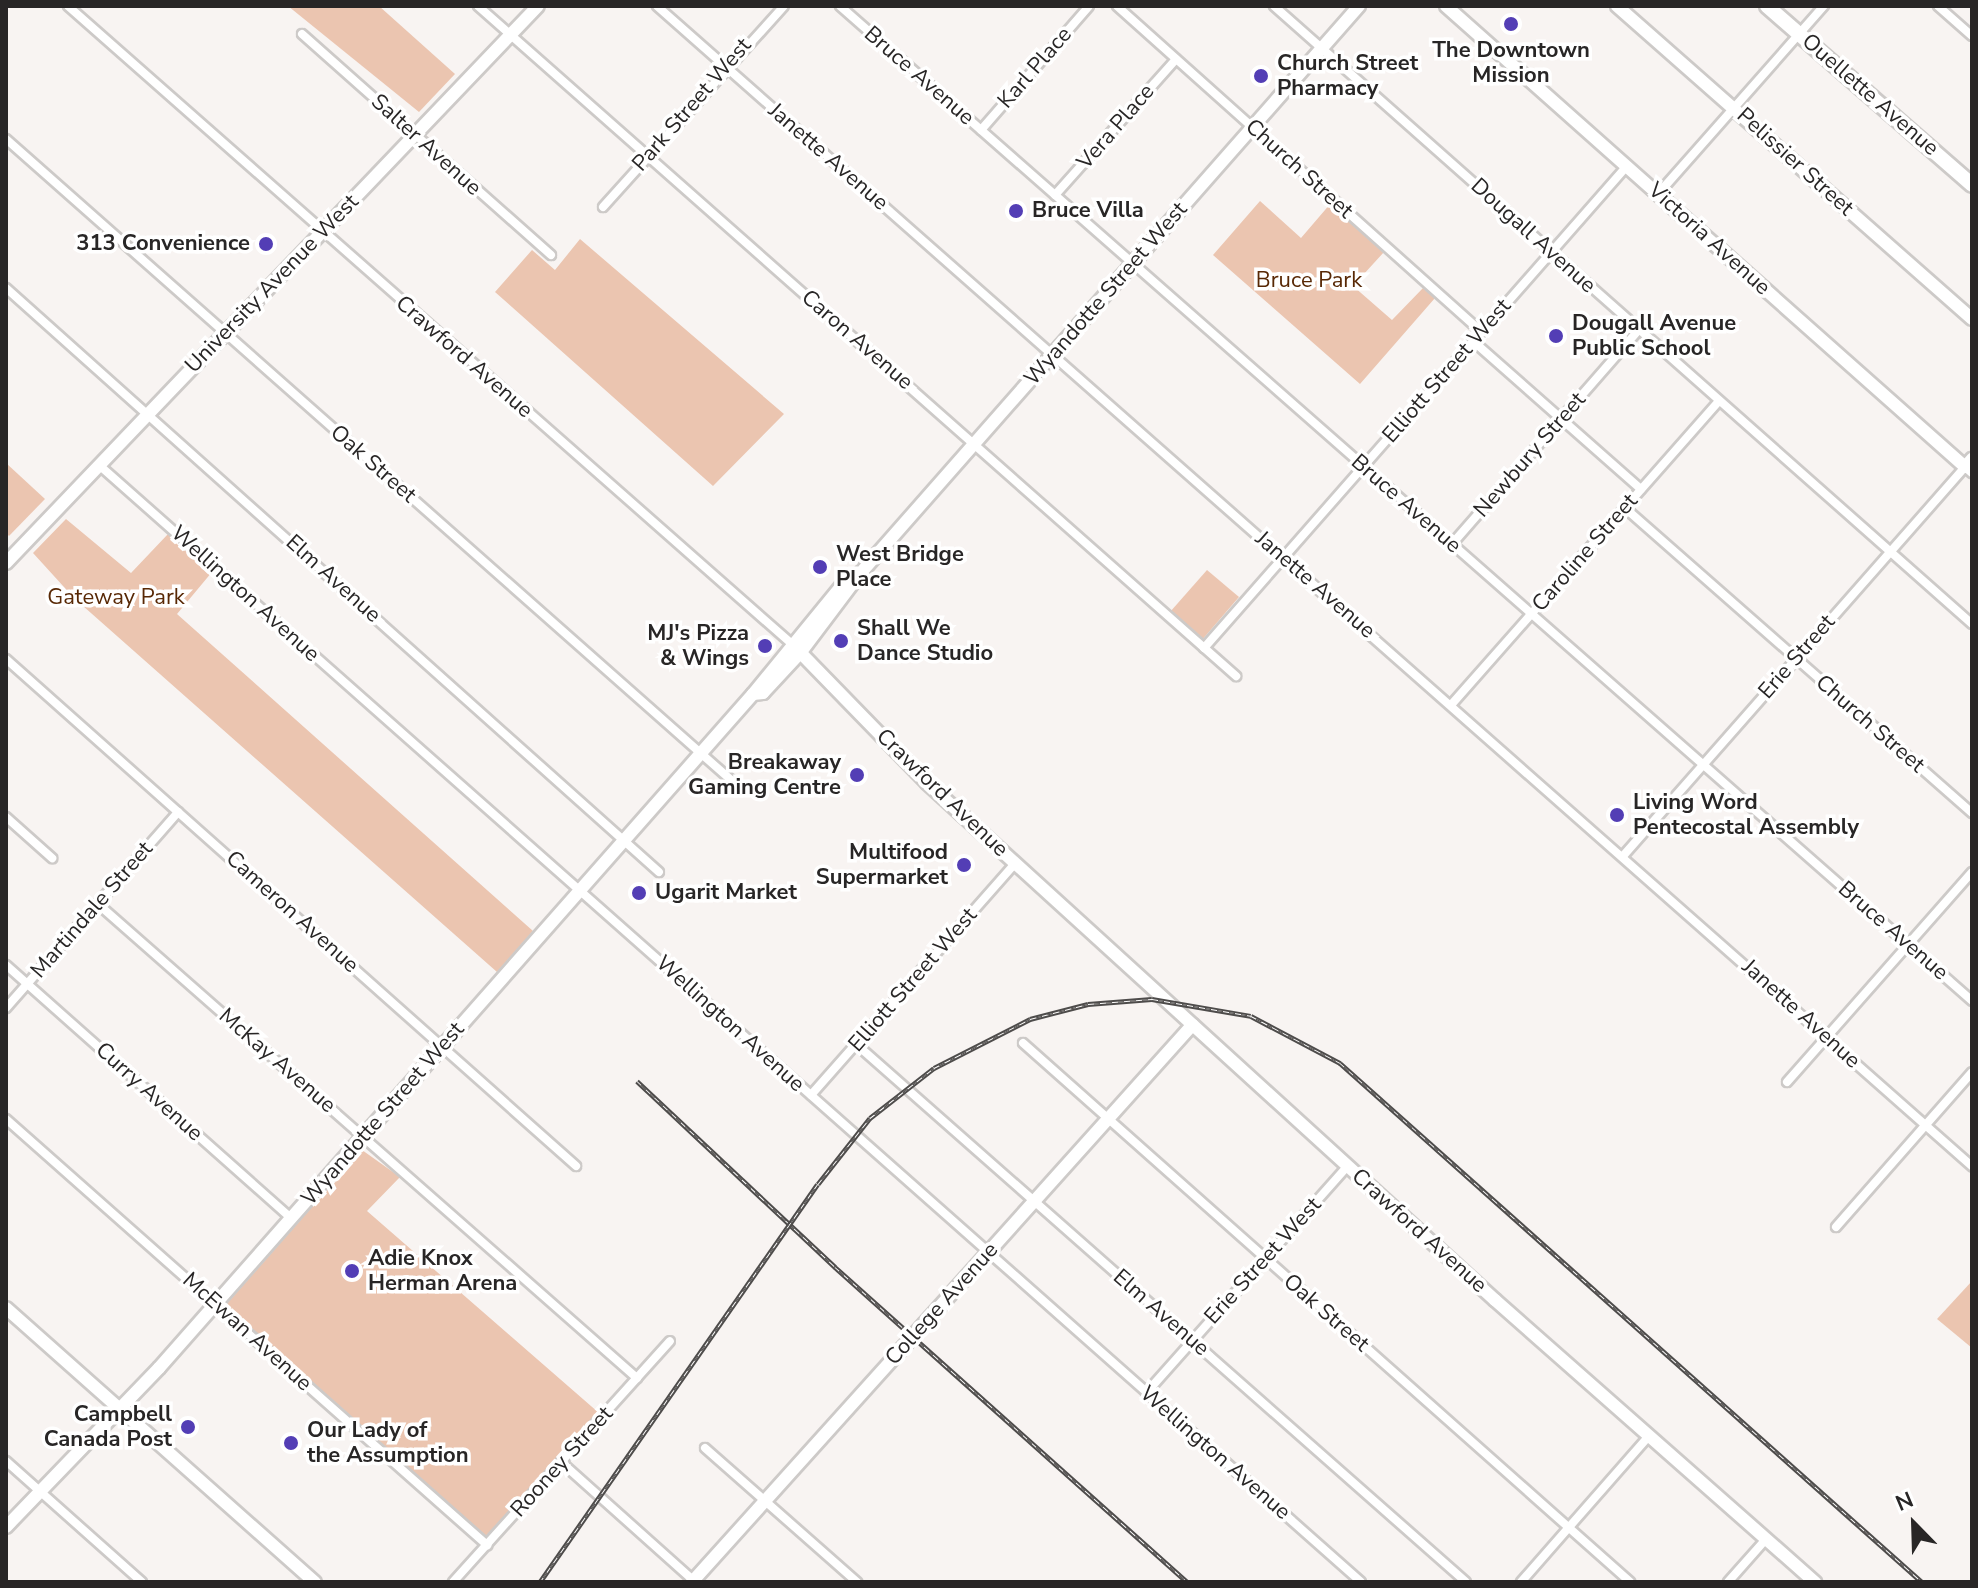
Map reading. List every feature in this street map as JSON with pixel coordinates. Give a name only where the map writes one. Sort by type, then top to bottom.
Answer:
[{"type":"main road","name":"Ouellette Avenue","points":[[1767,6],[1972,185]]},
{"type":"street","name":"Crawford Avenue","points":[[68,6],[796,648],[927,783],[1015,864],[1815,1582]]},
{"type":"street","name":"Caron Avenue","points":[[478,6],[1236,676]]},
{"type":"street","name":"University Avenue West","points":[[6,563],[538,6]]},
{"type":"street","name":"Janette Avenue","points":[[657,6],[1972,1166]]},
{"type":"street","name":"Park Street West","points":[[603,207],[784,6]]},
{"type":"street","name":"Bruce Avenue","points":[[840,6],[1972,1001]]},
{"type":"street","name":"Karl Place","points":[[981,130],[1089,6]]},
{"type":"street","name":"Church Street","points":[[1117,6],[1482,332]]},
{"type":"street","name":"Dougall Avenue","points":[[1274,6],[1972,624]]},
{"type":"street","name":"Wyandotte Street West","points":[[6,1527],[215,1304],[753,694],[763,693],[844,583],[854,581],[1359,6]]},
{"type":"street","name":"Victoria Avenue","points":[[1446,6],[1970,466]]},
{"type":"street","name":"Pelissier Street","points":[[1617,6],[1972,319]]},
{"type":"street","points":[[1658,194],[1824,6]]},
{"type":"street","points":[[1938,6],[1972,36]]},
{"type":"street","name":"Salter Avenue","points":[[302,34],[551,255]]},
{"type":"street","name":"Vera Place","points":[[1055,195],[1176,59]]},
{"type":"street","name":"Oak Street","points":[[6,139],[740,788]]},
{"type":"street","name":"Elliott Street West","points":[[1204,648],[1627,166]]},
{"type":"street","name":"Elm Avenue","points":[[6,288],[626,838],[659,872]]},
{"type":"street","name":"Newbury Street","points":[[1452,544],[1639,330]]},
{"type":"street","points":[[1473,341],[1641,489]]},
{"type":"street","name":"Caroline Street","points":[[1451,705],[1719,401]]},
{"type":"street","name":"Wellington Avenue","points":[[99,465],[1361,1582]]},
{"type":"street","name":"Erie Street","points":[[1623,856],[1889,552],[1970,466]]},
{"type":"street","name":"Church Street","points":[[1625,508],[1972,813]]},
{"type":"street","name":"Cameron Avenue","points":[[6,659],[576,1166]]},
{"type":"street","name":"Martindale Street","points":[[6,1008],[178,812]]},
{"type":"street","points":[[6,817],[52,858]]},
{"type":"street","name":"Elliott Street West","points":[[811,1095],[1015,864]]},
{"type":"street","points":[[1787,1082],[1972,872]]},
{"type":"street","name":"McKay Avenue","points":[[98,904],[637,1378]]},
{"type":"street","name":"Curry Avenue","points":[[6,965],[291,1218]]},
{"type":"street","name":"College Avenue","points":[[694,1582],[1192,1025]]},
{"type":"street","name":"Oak Street","points":[[1023,1043],[1630,1582]]},
{"type":"street","name":"Elm Avenue","points":[[856,1044],[1466,1582]]},
{"type":"street","points":[[1836,1227],[1972,1072]]},
{"type":"street","name":"McEwan Avenue","points":[[6,1119],[487,1545]]},
{"type":"street","name":"Erie Street West","points":[[1147,1392],[1348,1166]]},
{"type":"street","points":[[6,1308],[315,1582]]},
{"type":"street","name":"Rooney Street","points":[[453,1582],[670,1341]]},
{"type":"street","points":[[1521,1582],[1649,1436]]},
{"type":"street","points":[[705,1448],[857,1582]]},
{"type":"street","points":[[6,1461],[142,1582]]},
{"type":"street","points":[[561,1462],[694,1582]]},
{"type":"street","points":[[1728,1582],[1766,1539]]},
{"type":"green space","points":[[288,6],[379,6],[455,74],[419,112]]},
{"type":"green space","name":"Bruce Park","points":[[1260,201],[1301,238],[1331,203],[1384,252],[1353,286],[1392,320],[1424,287],[1435,298],[1360,384],[1213,255]]},
{"type":"green space","points":[[580,239],[784,414],[713,486],[495,292],[532,250],[555,270]]},
{"type":"green space","name":"Gateway Park","points":[[6,463],[45,499],[9,536],[6,533]]},
{"type":"green space","name":"Gateway Park","points":[[66,519],[131,573],[168,534],[212,572],[177,614],[533,931],[497,972],[74,598],[33,553]]},
{"type":"green space","points":[[1207,570],[1239,597],[1202,640],[1170,612]]},
{"type":"green space","points":[[362,1150],[400,1177],[367,1211],[599,1413],[487,1539],[224,1307]]},
{"type":"green space","points":[[1972,1281],[1972,1348],[1937,1319]]},
{"type":"railway","points":[[540,1582],[818,1184],[870,1118],[934,1068],[1030,1019],[1088,1004],[1152,999],[1251,1016],[1340,1063],[1922,1582]]},
{"type":"railway","points":[[637,1081],[835,1267],[1187,1582]]},
{"type":"place","name":"The Downtown Mission","points":[[1511,24]]},
{"type":"place","name":"Church Street Pharmacy","points":[[1261,76]]},
{"type":"place","name":"Bruce Villa","points":[[1016,211]]},
{"type":"place","name":"313 Convenience","points":[[266,244]]},
{"type":"place","name":"Dougall Avenue Public School","points":[[1556,336]]},
{"type":"place","name":"West Bridge Place","points":[[820,567]]},
{"type":"place","name":"Shall We Dance Studio","points":[[841,641]]},
{"type":"place","name":"MJ's Pizza & Wings","points":[[765,646]]},
{"type":"place","name":"Breakaway Gaming Centre","points":[[857,775]]},
{"type":"place","name":"Living Word Pentecostal Assembly","points":[[1617,815]]},
{"type":"place","name":"Multifood Supermarket","points":[[964,865]]},
{"type":"place","name":"Ugarit Market","points":[[639,893]]},
{"type":"place","name":"Adie Knox Herman Arena","points":[[352,1271]]},
{"type":"place","name":"Campbell Canada Post","points":[[188,1427]]},
{"type":"place","name":"Our Lady of the Assumption","points":[[291,1443]]}]
